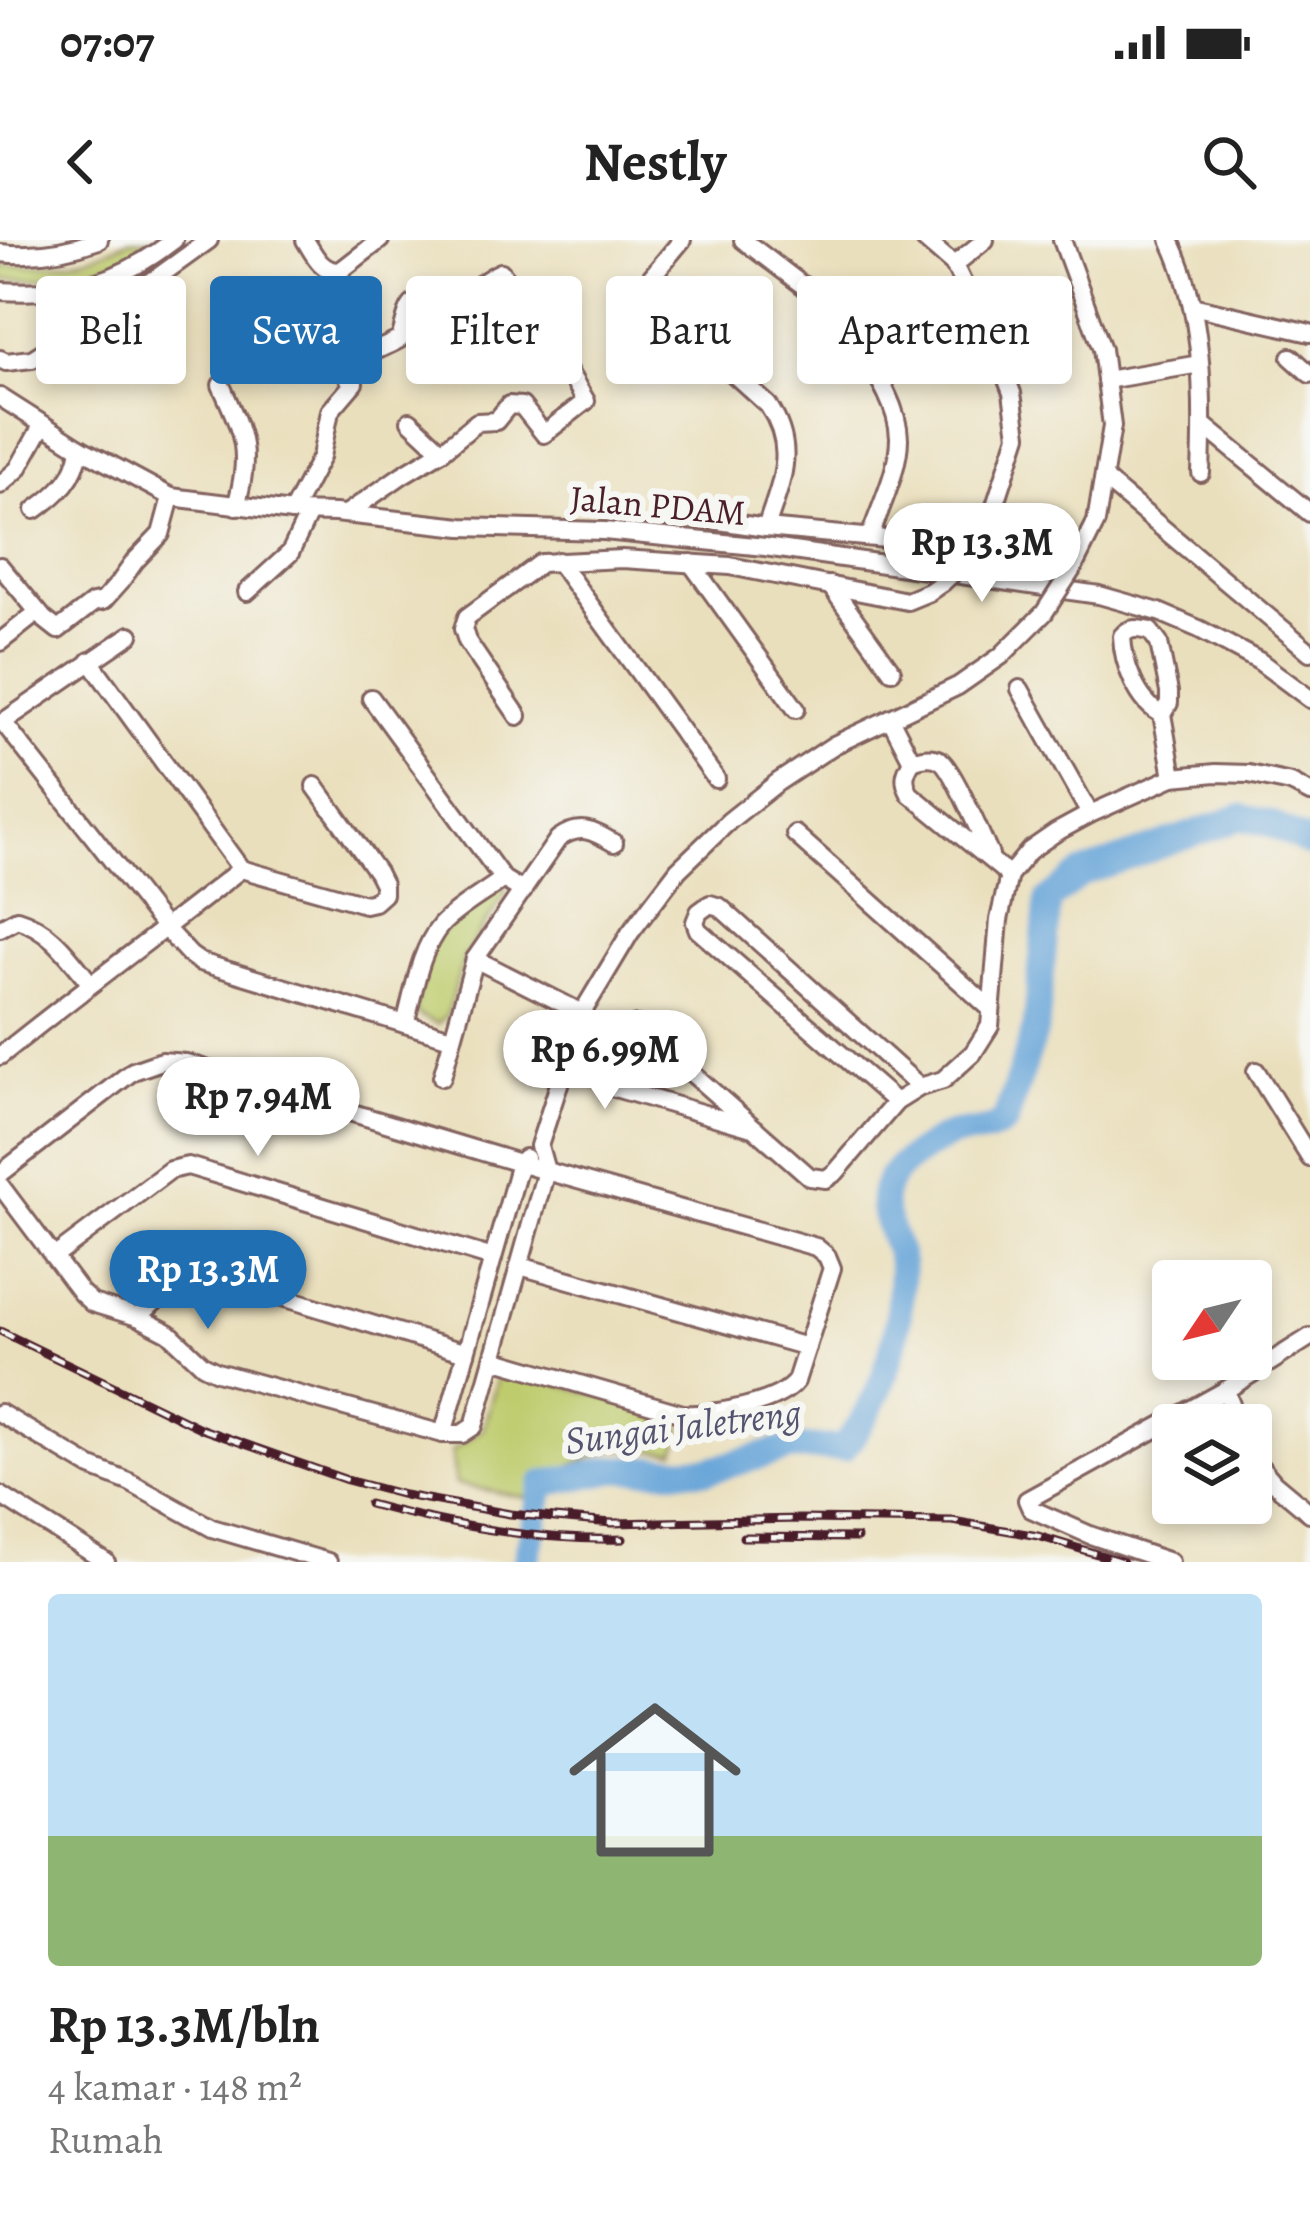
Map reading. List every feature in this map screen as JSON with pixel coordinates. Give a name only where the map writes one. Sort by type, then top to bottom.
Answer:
[{"type":"street","points":[[0,253],[46,254],[99,240]]},
{"type":"street","points":[[0,291],[60,292],[87,286],[114,277],[174,240]]},
{"type":"street","points":[[0,359],[32,358],[155,280],[208,240]]},
{"type":"street","points":[[305,240],[319,262],[334,272],[380,240]]},
{"type":"street","points":[[652,276],[682,240]]},
{"type":"street","points":[[743,240],[797,281]]},
{"type":"street","points":[[954,265],[985,240]]},
{"type":"street","points":[[442,1434],[520,1162],[539,1146],[582,1013],[630,933],[678,870],[778,782],[834,746],[958,686],[1001,656],[1044,613],[1073,568],[1096,522],[1112,426],[1102,349],[1062,240]]},
{"type":"street","points":[[1170,240],[1192,306],[1200,364],[1202,473]]},
{"type":"street","points":[[518,716],[467,641],[464,622],[535,567],[622,559],[730,566],[907,601],[942,583],[970,553],[994,509],[1018,435],[1012,393],[997,354],[954,265],[937,244]]},
{"type":"street","points":[[247,592],[290,554],[321,457],[330,411],[354,383],[348,378],[351,370],[371,350],[400,339],[410,307],[419,299],[453,300],[501,272],[532,310],[586,401],[544,434],[522,406],[509,405],[496,421],[477,422],[442,451],[346,514]]},
{"type":"street","points":[[1192,306],[1310,333]]},
{"type":"street","points":[[1291,357],[1310,374]]},
{"type":"street","points":[[1106,380],[1200,364]]},
{"type":"street","points":[[745,384],[782,426],[784,475],[766,528]]},
{"type":"street","points":[[870,537],[899,437],[881,384]]},
{"type":"street","points":[[221,385],[244,449],[246,467],[236,506]]},
{"type":"street","name":"Jalan PDAM","points":[[0,398],[80,448],[171,496],[300,513],[462,527],[604,531],[765,548],[1099,595],[1199,629],[1259,661],[1310,699]]},
{"type":"street","points":[[410,421],[442,451]]},
{"type":"street","points":[[0,485],[18,469],[43,424]]},
{"type":"street","points":[[1203,425],[1310,514]]},
{"type":"street","points":[[35,510],[67,485],[80,448]]},
{"type":"street","points":[[1104,479],[1310,652]]},
{"type":"street","points":[[0,566],[58,630],[93,603],[104,601],[161,534],[171,496]]},
{"type":"street","points":[[658,512],[970,553]]},
{"type":"street","points":[[558,562],[716,779]]},
{"type":"street","points":[[691,563],[796,709]]},
{"type":"street","points":[[830,585],[892,671]]},
{"type":"street","points":[[0,642],[38,612]]},
{"type":"street","points":[[1162,714],[1142,699],[1123,647],[1126,631],[1150,631],[1160,643],[1169,692],[1162,714],[1174,777]]},
{"type":"street","points":[[130,634],[3,722],[166,929],[200,962],[451,1038]]},
{"type":"street","points":[[90,661],[241,869],[365,904],[374,902],[383,893],[377,872],[315,786]]},
{"type":"street","points":[[1020,689],[1090,814]]},
{"type":"street","points":[[370,698],[503,879],[523,891]]},
{"type":"street","points":[[890,718],[912,761]]},
{"type":"street","points":[[993,860],[950,772],[940,760],[912,761],[904,784],[910,794],[1009,875]]},
{"type":"street","points":[[756,1129],[615,1088],[605,1079],[604,1066],[624,1029],[637,1025],[811,1177],[826,1179],[896,1102],[943,1079],[973,1053],[990,1026],[998,920],[1009,875],[1029,851],[1090,814],[1174,777],[1249,774],[1292,783],[1310,793]]},
{"type":"street","points":[[442,1077],[476,959],[558,839],[568,832],[591,830],[614,843]]},
{"type":"street","points":[[795,834],[992,1010]]},
{"type":"street","points":[[0,1056],[241,869]]},
{"type":"street","points":[[405,1024],[433,936],[445,921],[503,879]]},
{"type":"street","points":[[896,1102],[698,930],[699,912],[710,904],[719,907],[920,1087]]},
{"type":"street","points":[[0,928],[17,919],[31,922],[58,942],[90,983]]},
{"type":"street","points":[[476,959],[582,1013]]},
{"type":"street","points":[[0,1174],[134,1071],[162,1060],[822,1250],[832,1268],[796,1381],[775,1398],[699,1415],[683,1414],[494,1359]]},
{"type":"street","points":[[1256,1071],[1310,1158]]},
{"type":"street","points":[[0,1185],[92,1303],[138,1317],[169,1333],[203,1365],[442,1434],[463,1434],[474,1426],[546,1171],[539,1146]]},
{"type":"street","points":[[54,1257],[170,1170],[188,1166],[493,1258]]},
{"type":"street","points":[[520,1266],[807,1347]]},
{"type":"street","points":[[138,1317],[184,1276],[200,1272],[466,1353]]},
{"type":"street","points":[[1170,1562],[1052,1519],[1030,1509],[1027,1501],[1226,1390],[1310,1337]]},
{"type":"street","points":[[1226,1390],[1231,1404]]},
{"type":"street","points":[[0,1413],[91,1467],[130,1482],[212,1528],[284,1556],[328,1562]]},
{"type":"street","points":[[1272,1481],[1310,1514]]},
{"type":"street","points":[[0,1495],[106,1562]]},
{"type":"green space","points":[[129,240],[153,240],[119,260],[82,272],[25,280],[5,280],[0,275],[3,266],[68,262]]},
{"type":"green space","points":[[496,882],[507,891],[465,955],[447,1015],[437,1024],[420,1016],[415,1010],[431,942]]},
{"type":"green space","points":[[500,1369],[649,1409],[683,1424],[676,1452],[613,1449],[541,1477],[527,1498],[455,1484],[452,1451],[483,1429]]},
{"type":"waterway","name":"Sungai Jaletreng","points":[[526,1562],[543,1484],[615,1469],[709,1470],[791,1448],[843,1448],[876,1395],[895,1336],[901,1268],[883,1206],[888,1183],[901,1166],[939,1140],[1005,1122],[1036,1027],[1048,900],[1081,874],[1240,817],[1271,824],[1310,844]]},
{"type":"railway","points":[[0,1331],[202,1429],[404,1495],[510,1514],[612,1523],[953,1521],[1038,1536],[1123,1562]]},
{"type":"railway","points":[[369,1504],[494,1530],[623,1539]]},
{"type":"railway","points":[[743,1537],[857,1538]]}]
